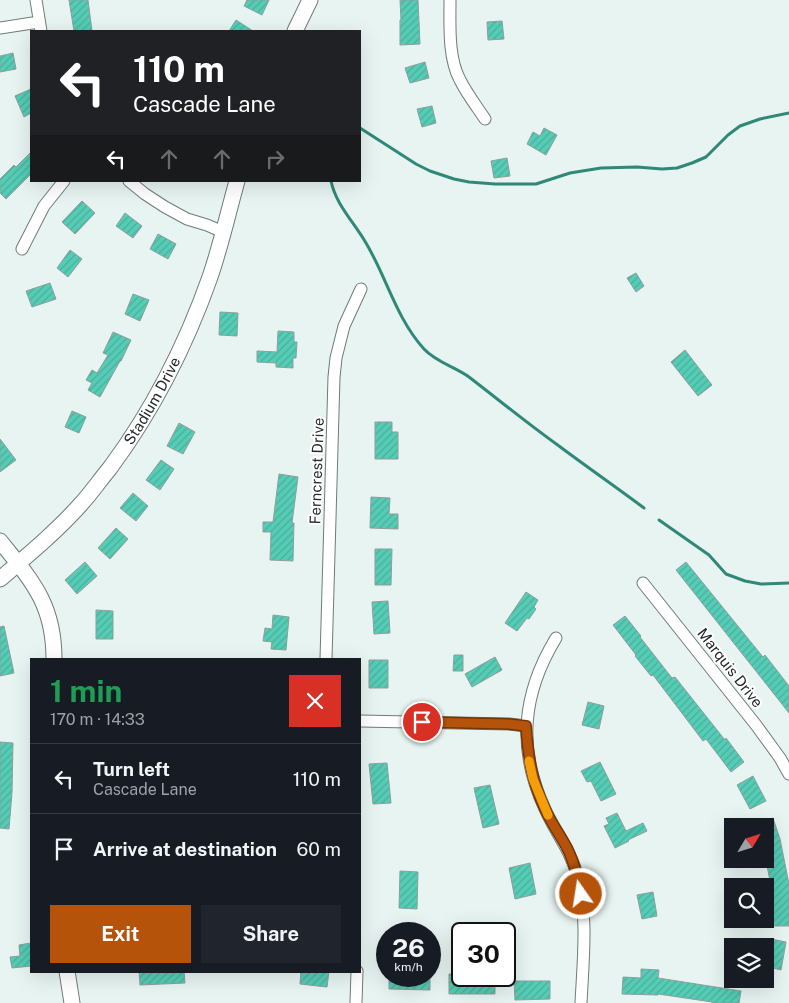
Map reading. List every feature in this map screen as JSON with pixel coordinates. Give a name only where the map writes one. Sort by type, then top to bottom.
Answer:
[{"type":"street","points":[[0,28],[40,27],[36,0]]},
{"type":"street","points":[[295,30],[310,0]]},
{"type":"street","points":[[450,0],[451,47],[456,71],[460,81],[485,120]]},
{"type":"street","points":[[22,249],[44,206],[63,182]]},
{"type":"street","points":[[130,182],[145,194],[187,219],[223,232]]},
{"type":"street","name":"Stadium Drive","points":[[0,579],[55,531],[81,504],[122,451],[149,410],[190,328],[210,275],[237,182]]},
{"type":"street","name":"Ferncrest Drive","points":[[326,658],[335,367],[344,326],[361,289]]},
{"type":"street","points":[[0,541],[36,588],[46,608],[51,624],[54,658]]},
{"type":"street","name":"Marquis Drive","points":[[643,583],[756,725],[789,774]]},
{"type":"street","points":[[556,638],[538,674],[526,726],[533,779],[545,811],[571,856],[578,878],[584,913],[581,1003]]},
{"type":"street","points":[[361,721],[526,726]]},
{"type":"street","points":[[67,973],[72,1003]]},
{"type":"street","points":[[356,973],[356,1003]]},
{"type":"building","points":[[69,0],[88,0],[92,30],[74,30]]},
{"type":"building","points":[[247,0],[269,0],[262,15],[244,6]]},
{"type":"building","points":[[400,0],[418,0],[420,44],[400,45]]},
{"type":"building","points":[[236,20],[251,30],[230,30]]},
{"type":"building","points":[[502,21],[504,39],[488,40],[487,22]]},
{"type":"building","points":[[13,53],[16,69],[0,72],[0,56]]},
{"type":"building","points":[[425,62],[429,78],[410,83],[405,68]]},
{"type":"building","points":[[30,89],[30,114],[24,117],[15,96]]},
{"type":"building","points":[[432,106],[436,123],[422,127],[417,109]]},
{"type":"building","points":[[544,128],[557,135],[546,155],[527,144],[533,132],[540,136]]},
{"type":"building","points":[[30,153],[30,175],[6,199],[0,193],[0,179],[14,165],[16,167]]},
{"type":"building","points":[[507,158],[510,176],[494,178],[491,161]]},
{"type":"building","points":[[82,201],[95,213],[75,234],[62,222]]},
{"type":"building","points":[[125,213],[142,226],[133,238],[116,226]]},
{"type":"building","points":[[158,234],[176,244],[168,259],[150,249]]},
{"type":"building","points":[[70,250],[82,259],[68,277],[57,268]]},
{"type":"building","points":[[636,273],[644,286],[636,292],[627,278]]},
{"type":"building","points":[[50,283],[56,299],[32,307],[26,291]]},
{"type":"building","points":[[133,294],[149,300],[140,321],[125,314]]},
{"type":"building","points":[[220,312],[238,313],[237,336],[219,335]]},
{"type":"building","points":[[278,331],[294,332],[294,342],[297,342],[296,358],[293,358],[293,368],[276,367],[276,363],[257,362],[257,351],[277,352]]},
{"type":"building","points":[[113,332],[131,340],[100,397],[88,390],[92,383],[86,380],[92,370],[97,373],[108,355],[103,353]]},
{"type":"building","points":[[685,350],[712,385],[698,396],[671,362]]},
{"type":"building","points":[[72,411],[86,417],[79,433],[65,427]]},
{"type":"building","points":[[375,422],[392,422],[392,432],[398,432],[398,459],[375,459]]},
{"type":"building","points":[[179,423],[195,432],[183,454],[167,446]]},
{"type":"building","points":[[0,439],[16,460],[0,472]]},
{"type":"building","points":[[161,460],[174,469],[160,490],[146,480]]},
{"type":"building","points":[[279,474],[298,477],[292,523],[294,523],[293,561],[270,560],[271,532],[263,532],[263,522],[273,522]]},
{"type":"building","points":[[133,493],[148,506],[136,521],[120,508]]},
{"type":"building","points":[[371,497],[390,498],[389,514],[398,514],[398,529],[370,528]]},
{"type":"building","points":[[116,528],[128,539],[110,559],[98,548]]},
{"type":"building","points":[[375,549],[392,549],[391,585],[375,585]]},
{"type":"building","points":[[85,562],[97,576],[77,594],[65,580]]},
{"type":"building","points":[[686,562],[789,686],[789,713],[676,570]]},
{"type":"building","points":[[526,592],[538,600],[534,607],[536,609],[517,631],[505,623]]},
{"type":"building","points":[[388,601],[390,633],[374,634],[372,602]]},
{"type":"building","points":[[96,610],[113,611],[113,639],[96,639]]},
{"type":"building","points":[[273,615],[289,617],[286,650],[271,649],[272,642],[263,641],[265,628],[272,629]]},
{"type":"building","points":[[625,616],[672,678],[675,677],[744,762],[731,772],[706,739],[703,741],[653,675],[651,676],[635,656],[613,625]]},
{"type":"building","points":[[4,626],[14,673],[0,676],[0,627]]},
{"type":"building","points":[[454,655],[463,655],[463,671],[453,671]]},
{"type":"building","points":[[495,657],[502,670],[472,687],[465,674]]},
{"type":"building","points":[[369,660],[388,660],[388,688],[369,688]]},
{"type":"building","points":[[588,702],[604,706],[599,729],[582,725]]},
{"type":"building","points":[[0,742],[13,743],[9,829],[0,828]]},
{"type":"building","points":[[600,762],[616,794],[601,801],[591,781],[587,782],[581,771]]},
{"type":"building","points":[[387,763],[391,803],[373,804],[369,764]]},
{"type":"building","points":[[753,776],[766,801],[750,809],[737,785]]},
{"type":"building","points":[[490,785],[499,824],[483,828],[474,788]]},
{"type":"building","points":[[617,813],[626,831],[643,823],[647,831],[615,848],[604,826],[609,824],[606,818]]},
{"type":"building","points":[[774,821],[780,839],[789,884],[789,926],[774,926],[774,878],[769,878],[767,868],[774,868]]},
{"type":"building","points":[[530,863],[536,894],[515,899],[509,868]]},
{"type":"building","points":[[400,871],[418,872],[417,909],[399,908]]},
{"type":"building","points":[[653,892],[657,916],[642,919],[637,895]]},
{"type":"building","points":[[774,940],[786,942],[781,970],[774,968]]},
{"type":"building","points":[[30,943],[30,966],[12,968],[10,957],[20,956],[19,945]]},
{"type":"building","points":[[641,969],[659,970],[658,978],[741,991],[739,1003],[712,1003],[658,994],[622,994],[623,977],[641,978]]},
{"type":"building","points":[[139,973],[184,973],[185,983],[140,985]]},
{"type":"building","points":[[301,973],[329,973],[327,987],[300,984]]},
{"type":"building","points":[[449,974],[451,974],[451,987],[495,987],[495,994],[449,994]]},
{"type":"building","points":[[516,981],[550,981],[550,999],[515,1000]]},
{"type":"building","points":[[389,987],[430,987],[430,990],[389,989]]},
{"type":"waterway","points":[[361,129],[416,164],[454,179],[495,184],[536,184],[570,173],[601,168],[677,168],[706,157],[740,126],[760,119],[789,113]]},
{"type":"waterway","points":[[331,182],[337,198],[373,256],[406,324],[424,349],[429,354],[464,373],[536,429],[644,508]]},
{"type":"waterway","points":[[659,520],[709,555],[726,574],[745,581],[761,584],[789,583]]},
{"type":"slow traffic","points":[[529,761],[537,792],[548,815]]},
{"type":"route","points":[[422,722],[526,726],[530,763],[537,792],[545,811],[573,862],[581,894]]}]
